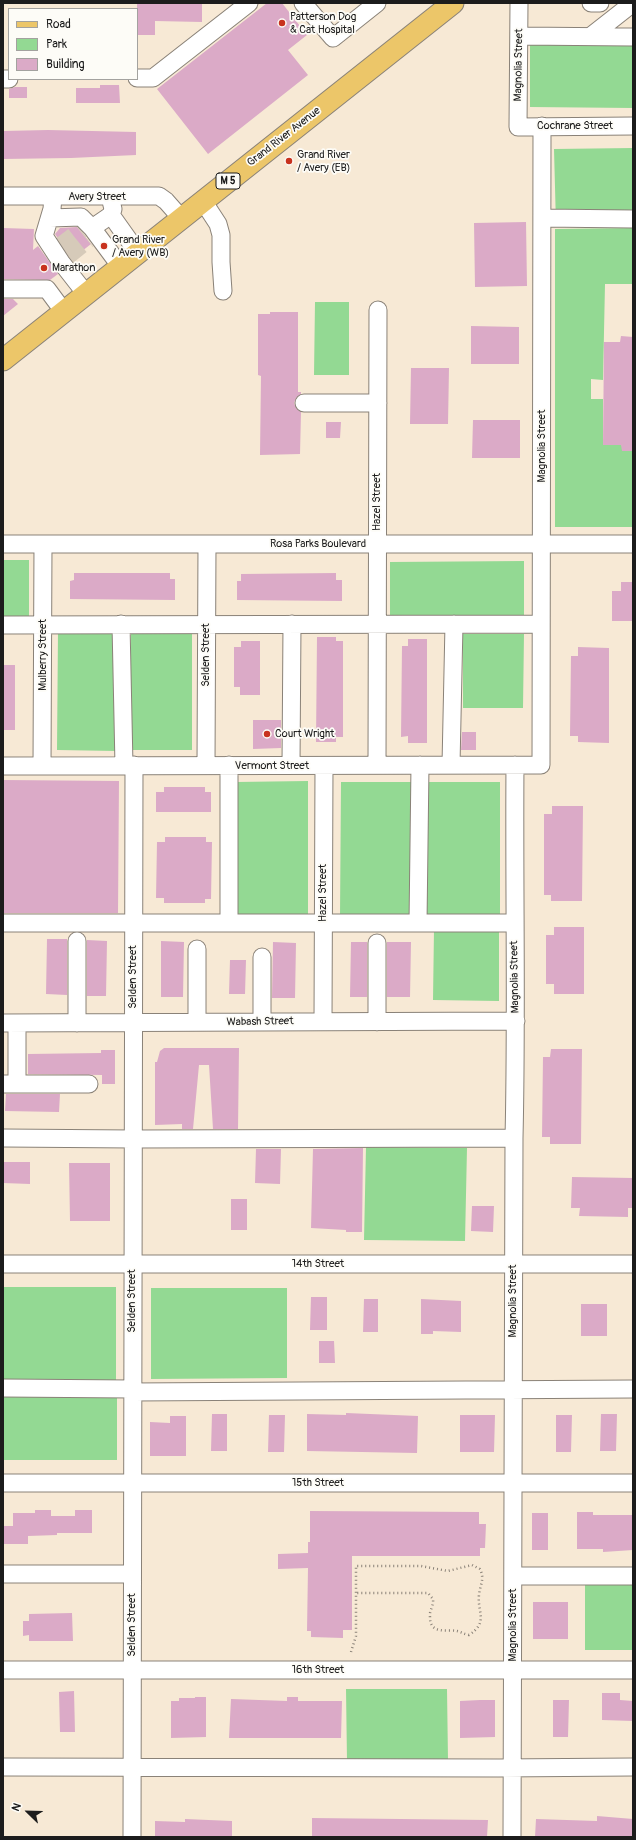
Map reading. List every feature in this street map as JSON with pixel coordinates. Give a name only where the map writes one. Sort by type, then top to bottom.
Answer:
[{"type":"main road","name":"Grand River Avenue","points":[[3,360],[453,3]]},
{"type":"street","points":[[138,78],[153,78],[249,3]]},
{"type":"street","points":[[304,3],[333,38],[377,3]]},
{"type":"street","name":"Magnolia Street","points":[[518,127],[519,3]]},
{"type":"street","points":[[591,3],[600,3]]},
{"type":"street","points":[[591,36],[633,3]]},
{"type":"street","points":[[519,36],[633,36]]},
{"type":"street","name":"Magnolia Street","points":[[541,765],[542,126]]},
{"type":"street","name":"Cochrane Street","points":[[518,127],[633,126]]},
{"type":"street","name":"Avery Street","points":[[3,196],[159,196],[166,201],[181,218]]},
{"type":"street","points":[[52,196],[52,209],[44,236],[61,254],[86,294]]},
{"type":"street","points":[[87,233],[111,215],[113,209],[110,197]]},
{"type":"street","points":[[203,201],[218,224],[221,235],[221,271],[223,291]]},
{"type":"street","points":[[111,215],[138,253]]},
{"type":"street","points":[[50,218],[81,217],[87,233],[120,267]]},
{"type":"street","points":[[542,218],[633,219]]},
{"type":"street","points":[[3,289],[47,289],[64,312]]},
{"type":"street","name":"Hazel Street","points":[[377,765],[378,310]]},
{"type":"street","points":[[304,403],[378,403]]},
{"type":"street","name":"Rosa Parks Boulevard","points":[[3,544],[633,544]]},
{"type":"street","name":"Mulberry Street","points":[[42,766],[43,544]]},
{"type":"street","name":"Selden Street","points":[[206,766],[207,544]]},
{"type":"street","name":"Selden Street","points":[[121,624],[129,765],[134,923],[132,1264],[132,1837]]},
{"type":"street","points":[[291,766],[292,624]]},
{"type":"street","points":[[451,765],[454,624]]},
{"type":"street","points":[[3,625],[541,624]]},
{"type":"street","points":[[418,923],[420,765]]},
{"type":"street","name":"Vermont Street","points":[[3,766],[541,765]]},
{"type":"street","points":[[229,766],[229,922]]},
{"type":"street","name":"Hazel Street","points":[[323,1021],[324,766]]},
{"type":"street","name":"Magnolia Street","points":[[512,1837],[514,1138],[516,1021],[514,923],[515,766]]},
{"type":"street","points":[[3,923],[514,923]]},
{"type":"street","points":[[77,1022],[78,941]]},
{"type":"street","points":[[377,944],[377,1022]]},
{"type":"street","points":[[197,949],[197,1022]]},
{"type":"street","points":[[262,957],[262,1022]]},
{"type":"street","name":"Wabash Street","points":[[10,1023],[516,1021]]},
{"type":"street","points":[[10,1023],[10,1084],[89,1084]]},
{"type":"street","points":[[3,1138],[514,1138]]},
{"type":"street","name":"14th Street","points":[[3,1264],[633,1264]]},
{"type":"street","points":[[3,1388],[132,1390],[633,1389]]},
{"type":"street","name":"15th Street","points":[[3,1483],[633,1483]]},
{"type":"street","points":[[3,1574],[132,1574]]},
{"type":"street","points":[[513,1576],[633,1576]]},
{"type":"street","name":"16th Street","points":[[3,1670],[633,1670]]},
{"type":"street","points":[[3,1767],[633,1767]]},
{"type":"path","points":[[352,1652],[356,1636],[356,1593],[356,1566],[421,1566],[448,1571],[472,1565],[480,1569],[483,1576],[479,1595],[481,1619],[473,1632],[469,1635],[454,1630],[444,1632],[434,1627],[430,1622],[433,1599],[428,1593],[356,1593]]},
{"type":"green space","points":[[530,42],[633,42],[633,108],[530,107]]},
{"type":"green space","points":[[633,148],[633,225],[556,225],[554,149]]},
{"type":"green space","points":[[633,228],[633,284],[605,284],[603,380],[591,379],[591,399],[603,399],[603,445],[621,445],[633,451],[633,527],[555,527],[555,229]]},
{"type":"green space","points":[[315,302],[349,302],[349,375],[314,375]]},
{"type":"green space","points":[[3,560],[29,560],[29,620],[3,620]]},
{"type":"green space","points":[[524,561],[524,620],[390,620],[390,562]]},
{"type":"green space","points":[[58,631],[118,631],[117,751],[57,750]]},
{"type":"green space","points":[[131,631],[192,631],[192,750],[130,750]]},
{"type":"green space","points":[[463,634],[524,634],[523,708],[463,708]]},
{"type":"green space","points":[[308,781],[308,916],[237,916],[236,782]]},
{"type":"green space","points":[[341,782],[413,782],[413,916],[340,916]]},
{"type":"green space","points":[[426,782],[500,782],[500,916],[425,916]]},
{"type":"green space","points":[[434,929],[499,929],[499,1001],[433,1000]]},
{"type":"green space","points":[[366,1147],[467,1148],[465,1241],[364,1240]]},
{"type":"green space","points":[[3,1287],[116,1287],[116,1384],[3,1383]]},
{"type":"green space","points":[[151,1288],[287,1288],[287,1378],[151,1379]]},
{"type":"green space","points":[[117,1392],[117,1460],[3,1460],[3,1393]]},
{"type":"green space","points":[[585,1582],[633,1583],[633,1650],[585,1650]]},
{"type":"green space","points":[[346,1689],[447,1689],[448,1760],[347,1761]]},
{"type":"building","points":[[137,3],[202,3],[202,22],[155,21],[155,35],[138,35]]},
{"type":"building","points":[[267,3],[282,3],[307,35],[288,50],[308,75],[208,154],[157,89]]},
{"type":"building","points":[[100,85],[119,85],[120,103],[76,103],[76,88],[100,88]]},
{"type":"building","points":[[15,87],[27,87],[27,98],[9,98],[9,89]]},
{"type":"building","points":[[48,130],[136,132],[136,155],[3,159],[3,131]]},
{"type":"building","points":[[526,222],[527,286],[475,287],[474,223]]},
{"type":"building","points":[[77,227],[91,244],[72,259],[55,234],[60,228]]},
{"type":"building","points":[[3,228],[34,229],[33,250],[38,246],[58,274],[50,280],[3,279]]},
{"type":"building","points":[[3,299],[13,299],[18,304],[3,316]]},
{"type":"building","points":[[270,312],[298,312],[298,392],[301,392],[301,394],[296,398],[294,403],[296,408],[301,412],[300,454],[260,455],[261,376],[258,375],[258,314],[270,314]]},
{"type":"building","points":[[471,326],[519,327],[519,364],[471,364]]},
{"type":"building","points":[[621,336],[633,337],[633,451],[622,451],[621,445],[603,445],[604,342],[620,342]]},
{"type":"building","points":[[411,368],[449,368],[448,424],[410,424]]},
{"type":"building","points":[[473,420],[520,420],[520,458],[472,458]]},
{"type":"building","points":[[326,422],[341,422],[340,438],[326,438]]},
{"type":"building","points":[[74,573],[170,573],[170,579],[175,579],[175,600],[70,599],[70,581],[74,580]]},
{"type":"building","points":[[336,573],[336,580],[342,580],[342,601],[237,600],[237,581],[241,581],[241,574]]},
{"type":"building","points":[[621,582],[633,582],[633,621],[612,621],[612,591],[621,591]]},
{"type":"building","points":[[317,637],[336,637],[336,641],[343,641],[343,737],[336,737],[336,742],[316,742]]},
{"type":"building","points":[[408,639],[427,639],[427,743],[408,743],[408,736],[401,737],[402,646],[408,646]]},
{"type":"building","points":[[241,641],[260,641],[260,695],[240,695],[240,687],[234,687],[234,647],[241,647]]},
{"type":"building","points":[[578,647],[609,648],[609,743],[578,742],[578,736],[570,736],[571,656],[578,656]]},
{"type":"building","points":[[3,665],[15,665],[15,730],[3,730]]},
{"type":"building","name":"Court Wright","points":[[253,720],[281,720],[281,748],[253,749]]},
{"type":"building","points":[[462,732],[476,732],[476,750],[461,750]]},
{"type":"building","points":[[3,780],[119,781],[118,913],[3,913]]},
{"type":"building","points":[[164,787],[205,787],[205,792],[211,792],[211,812],[156,812],[156,792],[164,792]]},
{"type":"building","points":[[552,806],[583,806],[582,901],[551,901],[551,895],[544,895],[544,814],[552,814]]},
{"type":"building","points":[[165,837],[206,837],[206,842],[212,842],[211,899],[205,899],[205,903],[164,903],[164,898],[156,898],[157,842],[165,842]]},
{"type":"building","points":[[554,927],[584,927],[584,994],[554,994],[554,984],[546,984],[546,935],[554,935]]},
{"type":"building","points":[[47,939],[67,939],[67,995],[46,994]]},
{"type":"building","points":[[87,940],[107,941],[106,996],[87,996]]},
{"type":"building","points":[[161,941],[184,942],[183,997],[161,997]]},
{"type":"building","points":[[273,942],[296,943],[295,998],[272,998]]},
{"type":"building","points":[[351,942],[367,942],[367,997],[350,997]]},
{"type":"building","points":[[387,942],[411,942],[410,997],[387,997]]},
{"type":"building","points":[[230,960],[246,960],[245,994],[229,994]]},
{"type":"building","points":[[164,1048],[239,1048],[238,1129],[213,1129],[209,1065],[199,1065],[193,1129],[182,1129],[182,1124],[155,1125],[155,1062],[157,1062],[160,1051]]},
{"type":"building","points":[[551,1049],[582,1049],[581,1144],[550,1144],[550,1137],[542,1137],[543,1057],[550,1057]]},
{"type":"building","points":[[101,1050],[115,1050],[115,1084],[102,1084],[102,1075],[28,1074],[28,1054],[101,1053]]},
{"type":"building","points":[[6,1094],[60,1094],[59,1112],[5,1111]]},
{"type":"building","points":[[363,1148],[362,1232],[346,1232],[346,1230],[311,1228],[313,1149]]},
{"type":"building","points":[[256,1149],[281,1149],[280,1184],[255,1183]]},
{"type":"building","points":[[3,1162],[30,1162],[30,1184],[3,1183]]},
{"type":"building","points":[[69,1163],[110,1163],[110,1221],[70,1221]]},
{"type":"building","points":[[572,1177],[633,1178],[633,1208],[628,1208],[628,1217],[579,1216],[580,1208],[571,1208]]},
{"type":"building","points":[[231,1199],[247,1199],[247,1230],[231,1230]]},
{"type":"building","points":[[472,1206],[494,1206],[493,1232],[471,1231]]},
{"type":"building","points":[[311,1297],[327,1297],[327,1330],[310,1330]]},
{"type":"building","points":[[364,1299],[378,1299],[378,1332],[363,1332]]},
{"type":"building","points":[[421,1299],[461,1301],[461,1332],[433,1331],[433,1334],[421,1334]]},
{"type":"building","points":[[581,1304],[607,1304],[607,1336],[581,1336]]},
{"type":"building","points":[[319,1341],[334,1341],[335,1363],[319,1363]]},
{"type":"building","points":[[346,1413],[418,1416],[417,1453],[307,1451],[307,1414],[346,1415]]},
{"type":"building","points":[[212,1414],[227,1414],[227,1451],[211,1451]]},
{"type":"building","points":[[601,1414],[617,1414],[616,1451],[600,1451]]},
{"type":"building","points":[[269,1415],[285,1415],[284,1452],[268,1452]]},
{"type":"building","points":[[460,1415],[495,1415],[494,1452],[460,1452]]},
{"type":"building","points":[[556,1415],[572,1415],[571,1452],[556,1452]]},
{"type":"building","points":[[170,1416],[186,1416],[186,1456],[150,1456],[150,1422],[170,1423]]},
{"type":"building","points":[[35,1510],[51,1510],[51,1516],[75,1516],[75,1510],[92,1510],[92,1533],[57,1533],[57,1535],[28,1536],[28,1544],[3,1544],[3,1526],[13,1526],[13,1513],[35,1513]]},
{"type":"building","points":[[310,1511],[479,1512],[479,1524],[486,1524],[485,1548],[480,1548],[480,1556],[352,1556],[352,1630],[343,1630],[343,1638],[311,1637],[311,1631],[307,1631],[308,1568],[278,1569],[278,1554],[308,1553],[308,1542],[310,1542]]},
{"type":"building","points":[[577,1512],[593,1512],[593,1515],[633,1515],[633,1550],[603,1552],[603,1549],[577,1549]]},
{"type":"building","points":[[532,1513],[548,1513],[548,1550],[532,1550]]},
{"type":"building","points":[[533,1602],[568,1602],[568,1639],[533,1639]]},
{"type":"building","points":[[72,1613],[73,1641],[29,1641],[29,1635],[23,1636],[23,1621],[29,1621],[29,1614]]},
{"type":"building","points":[[74,1691],[75,1732],[60,1732],[59,1692]]},
{"type":"building","points":[[602,1693],[620,1693],[620,1700],[633,1701],[633,1721],[602,1720]]},
{"type":"building","points":[[206,1697],[206,1737],[171,1738],[171,1701],[179,1701],[179,1698]]},
{"type":"building","points":[[287,1697],[298,1697],[298,1701],[342,1701],[341,1738],[229,1738],[231,1699],[287,1701]]},
{"type":"building","points":[[495,1700],[495,1737],[460,1738],[460,1701]]},
{"type":"building","points":[[553,1700],[569,1700],[568,1737],[553,1737]]},
{"type":"building","points":[[597,1816],[633,1819],[633,1837],[535,1837],[536,1819],[597,1821]]},
{"type":"building","points":[[312,1818],[488,1820],[487,1837],[312,1837]]},
{"type":"building","points":[[185,1819],[232,1821],[232,1837],[155,1837],[155,1821],[185,1822]]},
{"type":"tunnel","points":[[60,246],[81,230]]},
{"type":"tunnel","points":[[68,256],[88,240]]},
{"type":"place","name":"Patterson Dog & Cat Hospital","points":[[282,23]]},
{"type":"place","name":"Grand River / Avery (EB)","points":[[289,161]]},
{"type":"place","name":"Grand River / Avery (WB)","points":[[104,246]]},
{"type":"place","name":"Marathon","points":[[44,268]]},
{"type":"place","name":"Court Wright","points":[[267,734]]}]
